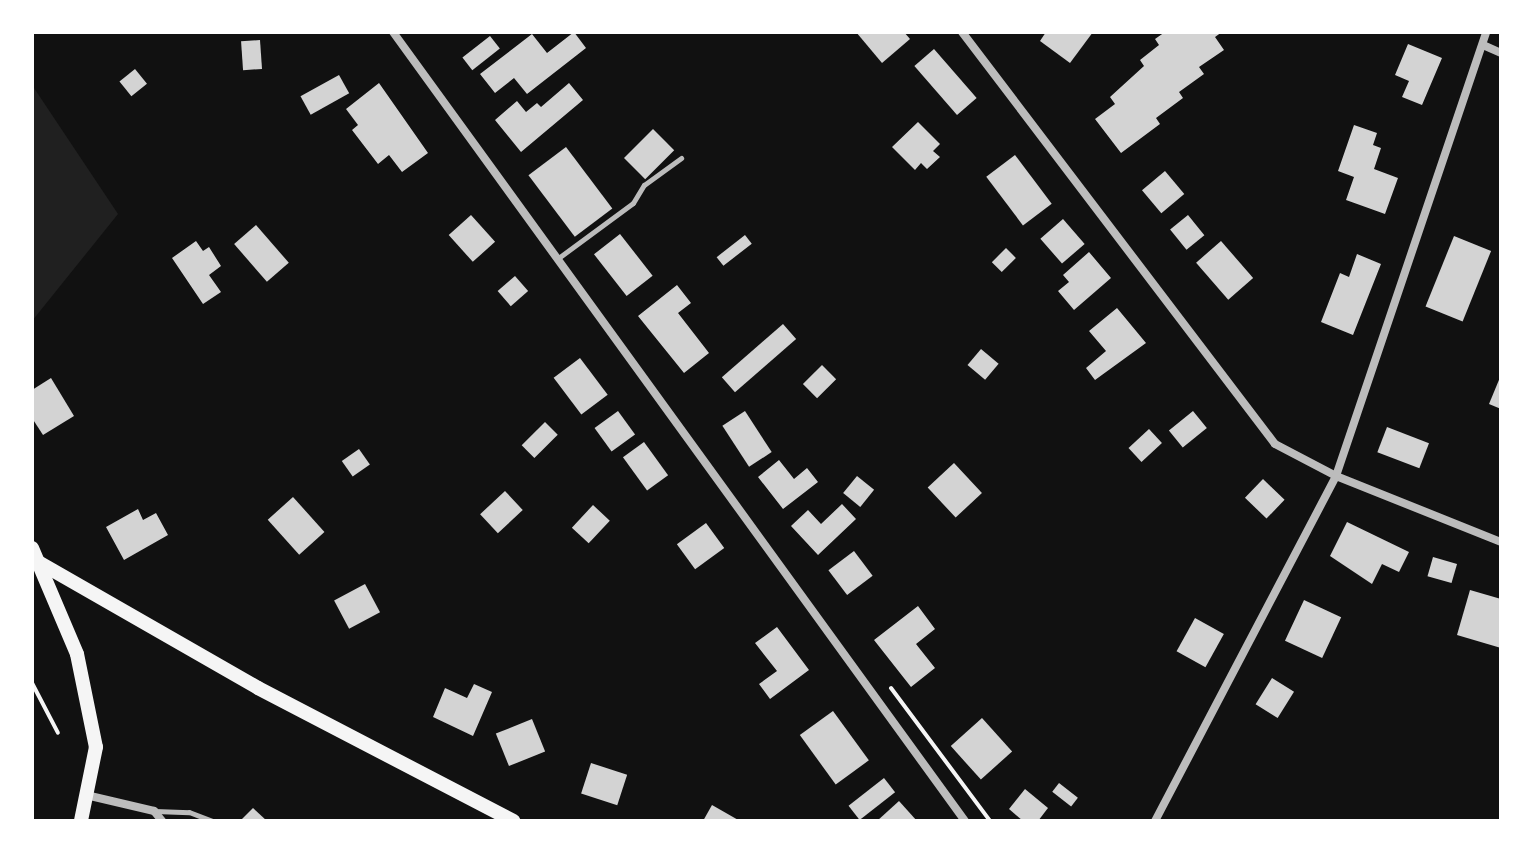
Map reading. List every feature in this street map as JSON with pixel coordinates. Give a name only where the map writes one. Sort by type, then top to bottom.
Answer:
[{"type":"main road","points":[[32,548],[77,654],[96,747],[81,821]]},
{"type":"main road","points":[[40,563],[258,688],[514,821]]},
{"type":"street","points":[[393,32],[965,821]]},
{"type":"street","points":[[962,32],[1275,444],[1336,476],[1501,542]]},
{"type":"street","points":[[1155,821],[1336,476],[1486,32]]},
{"type":"street","points":[[1483,45],[1501,53]]},
{"type":"street","points":[[86,795],[154,811],[162,821]]},
{"type":"lane","points":[[557,259],[633,203],[644,185],[681,158]]},
{"type":"lane","points":[[154,811],[189,812],[213,821]]},
{"type":"path","points":[[32,683],[58,733]]},
{"type":"shaded area","points":[[32,85],[118,214],[32,321]]},
{"type":"building","points":[[574,32],[586,48],[527,94],[514,78],[495,93],[480,74],[532,34],[547,53]]},
{"type":"building","points":[[856,32],[904,32],[910,39],[882,63]]},
{"type":"building","points":[[1046,32],[1093,32],[1070,63],[1040,41]]},
{"type":"building","points":[[1165,32],[1222,32],[1215,37],[1224,50],[1199,67],[1204,74],[1179,92],[1183,98],[1156,118],[1160,124],[1121,153],[1095,119],[1115,104],[1110,97],[1144,66],[1140,60],[1159,45],[1155,39]]},
{"type":"building","points":[[490,36],[500,49],[472,70],[462,58]]},
{"type":"building","points":[[260,40],[262,69],[243,70],[241,41]]},
{"type":"building","points":[[1408,44],[1442,58],[1422,105],[1402,97],[1409,81],[1395,75]]},
{"type":"building","points":[[934,49],[977,98],[957,115],[914,66]]},
{"type":"building","points":[[135,69],[147,84],[131,96],[119,82]]},
{"type":"building","points":[[339,75],[349,93],[311,115],[301,96]]},
{"type":"building","points":[[379,83],[428,153],[402,172],[389,155],[378,164],[352,130],[358,125],[346,109]]},
{"type":"building","points":[[569,83],[583,100],[521,152],[495,120],[517,101],[526,112],[537,103],[541,107]]},
{"type":"building","points":[[918,122],[940,144],[933,151],[940,157],[927,169],[921,163],[915,170],[892,147]]},
{"type":"building","points":[[1354,125],[1377,133],[1373,145],[1381,148],[1374,169],[1398,178],[1385,214],[1346,200],[1354,177],[1338,171]]},
{"type":"building","points":[[653,129],[674,150],[645,179],[624,158]]},
{"type":"building","points":[[566,147],[612,208],[575,237],[528,175]]},
{"type":"building","points":[[1015,155],[1052,204],[1023,225],[986,177]]},
{"type":"building","points":[[1165,171],[1184,194],[1161,213],[1142,190]]},
{"type":"building","points":[[471,215],[495,242],[473,262],[449,235]]},
{"type":"building","points":[[1188,215],[1204,235],[1186,250],[1170,229]]},
{"type":"building","points":[[1063,219],[1085,244],[1062,264],[1040,239]]},
{"type":"building","points":[[256,225],[289,263],[267,282],[234,244]]},
{"type":"building","points":[[620,234],[653,276],[627,296],[594,254]]},
{"type":"building","points":[[745,235],[752,244],[723,266],[717,257]]},
{"type":"building","points":[[1454,236],[1491,251],[1463,321],[1426,306]]},
{"type":"building","points":[[196,241],[203,251],[209,247],[221,266],[209,275],[221,292],[203,304],[172,258]]},
{"type":"building","points":[[1221,241],[1253,278],[1228,300],[1196,263]]},
{"type":"building","points":[[1006,248],[1016,258],[1002,272],[992,262]]},
{"type":"building","points":[[1089,252],[1111,278],[1074,310],[1058,291],[1069,282],[1063,275]]},
{"type":"building","points":[[1357,254],[1381,264],[1353,335],[1321,322],[1340,273],[1349,277]]},
{"type":"building","points":[[515,276],[528,291],[511,306],[498,291]]},
{"type":"building","points":[[677,285],[691,303],[678,313],[709,353],[684,373],[638,316]]},
{"type":"building","points":[[1117,308],[1146,343],[1095,380],[1086,368],[1106,351],[1089,331]]},
{"type":"building","points":[[783,324],[796,339],[735,392],[722,377]]},
{"type":"building","points":[[981,349],[999,364],[985,380],[968,365]]},
{"type":"building","points":[[580,358],[608,395],[581,415],[554,378]]},
{"type":"building","points":[[822,365],[836,379],[817,398],[803,384]]},
{"type":"building","points":[[1501,375],[1501,409],[1489,404]]},
{"type":"building","points":[[51,378],[74,416],[43,435],[32,418],[32,390]]},
{"type":"building","points":[[618,411],[635,434],[612,452],[595,428]]},
{"type":"building","points":[[745,411],[772,452],[749,467],[722,426]]},
{"type":"building","points":[[1193,411],[1207,428],[1183,448],[1169,431]]},
{"type":"building","points":[[545,422],[558,435],[534,458],[522,445]]},
{"type":"building","points":[[1387,427],[1429,443],[1419,468],[1377,452]]},
{"type":"building","points":[[1149,429],[1162,443],[1141,462],[1129,448]]},
{"type":"building","points":[[644,442],[668,475],[647,490],[623,457]]},
{"type":"building","points":[[359,449],[370,465],[353,477],[342,461]]},
{"type":"building","points":[[779,460],[794,479],[807,468],[818,482],[783,509],[758,477]]},
{"type":"building","points":[[954,463],[982,493],[956,518],[928,488]]},
{"type":"building","points":[[857,476],[874,490],[860,507],[843,493]]},
{"type":"building","points":[[1263,479],[1285,500],[1267,519],[1245,498]]},
{"type":"building","points":[[505,491],[523,510],[498,533],[480,514]]},
{"type":"building","points":[[293,497],[324,532],[299,555],[268,520]]},
{"type":"building","points":[[842,504],[856,519],[818,555],[791,526],[808,510],[821,524]]},
{"type":"building","points":[[593,505],[610,521],[589,543],[572,528]]},
{"type":"building","points":[[138,509],[143,520],[156,513],[168,535],[124,560],[106,527]]},
{"type":"building","points":[[1347,522],[1409,552],[1399,572],[1382,564],[1372,584],[1330,556]]},
{"type":"building","points":[[706,523],[724,548],[695,569],[677,544]]},
{"type":"building","points":[[854,551],[873,576],[847,595],[828,570]]},
{"type":"building","points":[[1433,557],[1457,564],[1452,583],[1427,576]]},
{"type":"building","points":[[365,584],[380,612],[349,629],[334,600]]},
{"type":"building","points":[[1470,590],[1501,599],[1501,648],[1457,635]]},
{"type":"building","points":[[1304,600],[1341,617],[1322,658],[1285,641]]},
{"type":"building","points":[[918,606],[935,629],[916,644],[935,668],[911,687],[874,640]]},
{"type":"building","points":[[1195,618],[1224,634],[1205,667],[1177,651]]},
{"type":"building","points":[[777,627],[809,670],[770,699],[759,684],[777,671],[755,643]]},
{"type":"building","points":[[1272,678],[1294,692],[1278,718],[1256,704]]},
{"type":"building","points":[[474,684],[492,692],[473,736],[433,717],[445,688],[467,698]]},
{"type":"building","points":[[833,711],[869,760],[836,784],[800,735]]},
{"type":"building","points":[[982,718],[1012,751],[981,780],[951,746]]},
{"type":"building","points":[[532,719],[545,751],[509,766],[496,734]]},
{"type":"building","points":[[591,763],[627,775],[617,805],[581,793]]},
{"type":"building","points":[[884,778],[895,792],[860,820],[849,806]]},
{"type":"building","points":[[1059,783],[1078,798],[1071,806],[1052,792]]},
{"type":"building","points":[[1025,789],[1048,808],[1038,821],[1023,821],[1009,809]]},
{"type":"building","points":[[899,801],[917,821],[877,821]]},
{"type":"building","points":[[712,805],[740,821],[703,821]]},
{"type":"building","points":[[253,808],[267,821],[240,821]]}]
